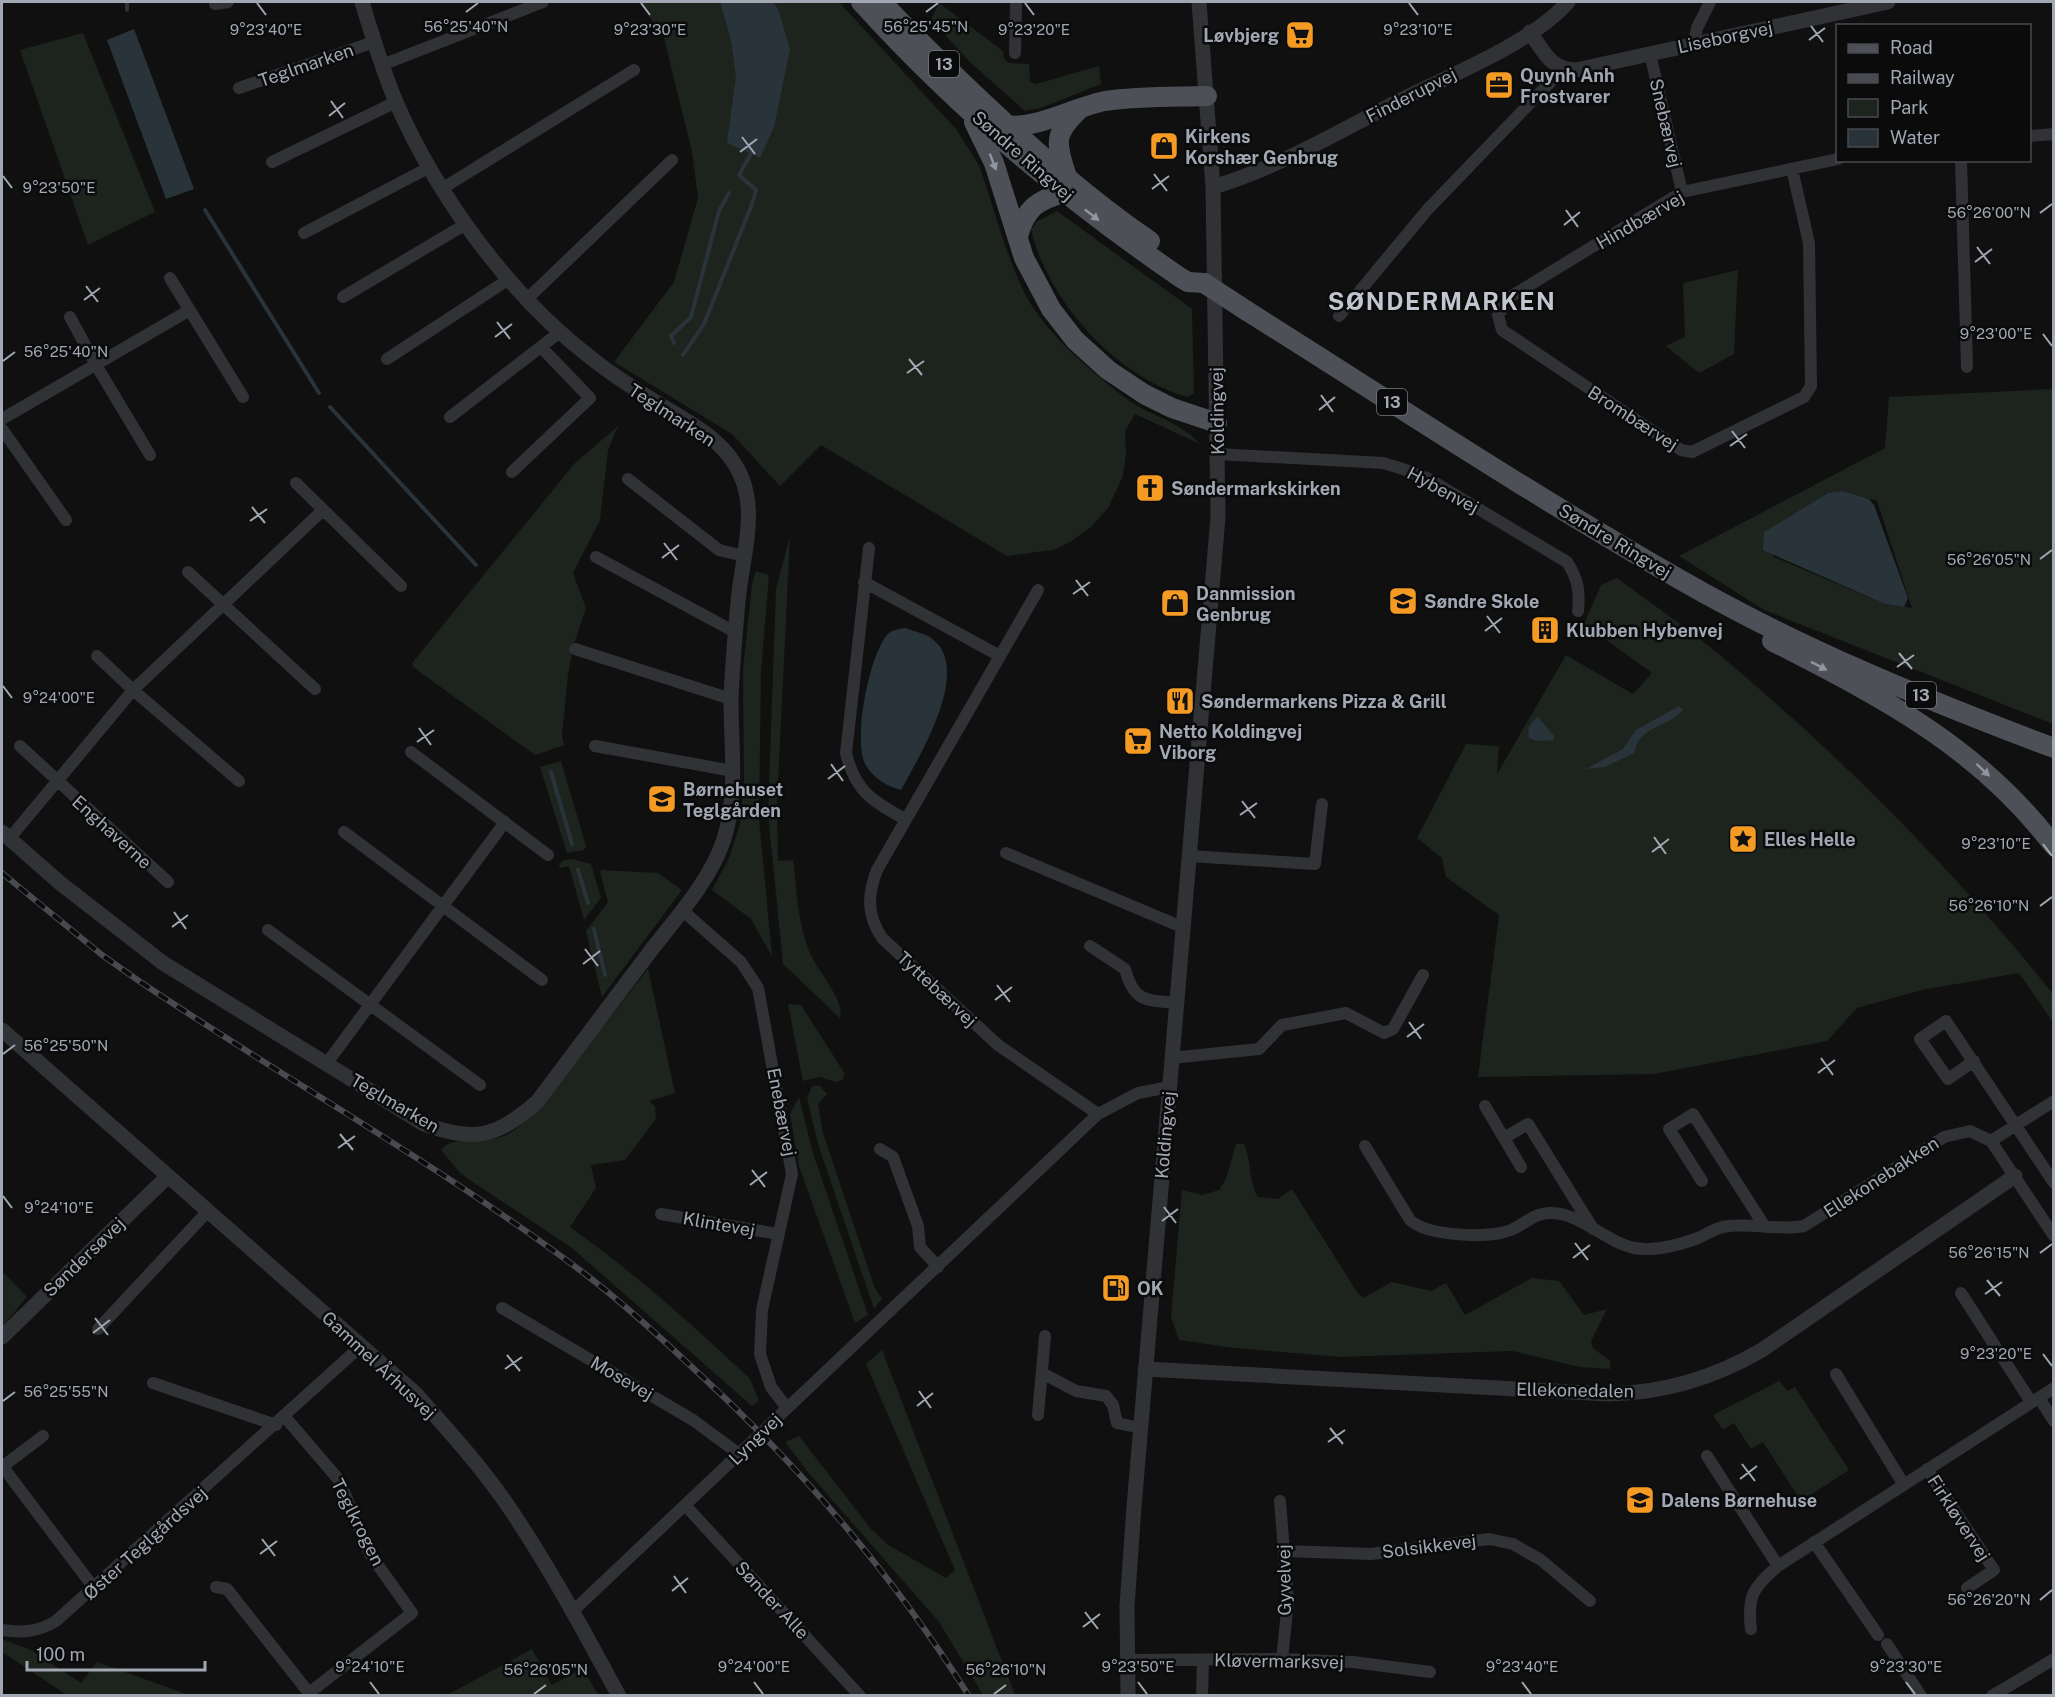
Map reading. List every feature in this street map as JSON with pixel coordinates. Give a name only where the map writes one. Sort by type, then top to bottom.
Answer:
[{"type":"main road","name":"Søndre Ringvej","points":[[861,2],[968,109],[1065,184],[1135,231],[1182,270],[1194,270],[1204,283],[1247,311],[1680,580],[1791,636],[1921,696],[2054,748]]},
{"type":"main road","name":"Søndre Ringvej","points":[[882,2],[905,28],[1065,184]]},
{"type":"main road","points":[[1007,125],[1032,125],[1083,106],[1138,97],[1207,96]]},
{"type":"main road","points":[[1018,236],[1023,217],[1065,184],[1058,150],[1059,135],[1066,122],[1083,106]]},
{"type":"main road","points":[[968,109],[994,163],[1009,217],[1018,236],[1024,258],[1045,299],[1075,340],[1108,370],[1144,394],[1172,408],[1217,423]]},
{"type":"main road","points":[[1537,492],[1652,575],[1731,620],[1861,687],[1941,736],[1973,760],[2006,791],[2054,846]]},
{"type":"main road","points":[[1791,636],[2054,735]]},
{"type":"street","points":[[215,4],[228,2]]},
{"type":"street","name":"Teglmarken","points":[[5,835],[60,883],[163,963],[424,1124],[451,1134],[474,1135],[495,1131],[515,1120],[537,1102],[682,910],[712,866],[724,839],[733,771],[731,699],[735,632],[751,517],[748,494],[742,475],[711,436],[624,383],[560,332],[509,279],[466,224],[443,188],[396,102],[362,2]]},
{"type":"street","name":"Teglmarken","points":[[382,65],[543,2]]},
{"type":"street","points":[[1015,53],[1016,2]]},
{"type":"street","name":"Koldingvej","points":[[1128,1695],[1127,1606],[1145,1369],[1213,590],[1218,454],[1213,187],[1199,2]]},
{"type":"street","name":"Finderupvej","points":[[1213,187],[1240,179],[1284,159],[1484,59],[1530,32],[1568,2]]},
{"type":"street","points":[[1694,43],[1697,28],[1710,2]]},
{"type":"street","name":"Liseborgvej","points":[[1562,69],[1576,70],[1878,3]]},
{"type":"street","points":[[1339,316],[1428,209],[1562,69],[1551,62],[1530,32]]},
{"type":"street","name":"Teglmarken","points":[[239,88],[374,42]]},
{"type":"street","name":"Snebærvej","points":[[1650,54],[1682,192]]},
{"type":"street","points":[[443,188],[634,70]]},
{"type":"street","points":[[272,162],[396,102]]},
{"type":"street","points":[[2031,136],[2054,134]]},
{"type":"street","name":"Hindbærvej","points":[[1498,315],[1510,297],[1682,192],[1836,159]]},
{"type":"street","points":[[527,299],[672,160]]},
{"type":"street","points":[[1961,162],[1967,367]]},
{"type":"street","points":[[304,233],[430,166]]},
{"type":"street","name":"Brombærvej","points":[[1498,315],[1502,330],[1509,337],[1681,450],[1692,452],[1702,448],[1804,397],[1810,386],[1809,243],[1792,169]]},
{"type":"street","points":[[344,297],[466,224]]},
{"type":"street","points":[[170,278],[188,311],[243,396]]},
{"type":"street","points":[[387,359],[509,279]]},
{"type":"street","points":[[2,419],[188,311]]},
{"type":"street","points":[[70,317],[150,455]]},
{"type":"street","points":[[450,417],[560,332]]},
{"type":"street","points":[[512,472],[590,398],[541,347]]},
{"type":"street","points":[[2,429],[66,520]]},
{"type":"street","name":"Hybenvej","points":[[1218,454],[1383,464],[1427,478],[1567,562],[1576,576],[1580,592],[1578,611]]},
{"type":"street","points":[[628,479],[719,550],[744,556]]},
{"type":"street","points":[[296,483],[401,586]]},
{"type":"street","name":"Enghaverne","points":[[5,835],[56,782],[133,690],[323,510]]},
{"type":"street","points":[[869,548],[846,753],[857,784],[876,803],[905,819]]},
{"type":"street","points":[[596,557],[735,632]]},
{"type":"street","points":[[188,572],[225,603],[315,690]]},
{"type":"street","points":[[864,582],[1000,656]]},
{"type":"street","name":"Tyttebærvej","points":[[1038,590],[876,870],[870,888],[870,913],[882,938],[998,1045],[1098,1114]]},
{"type":"street","points":[[575,649],[731,699]]},
{"type":"street","points":[[97,656],[239,781]]},
{"type":"street","name":"Enghaverne","points":[[20,746],[56,782],[168,882]]},
{"type":"street","points":[[595,746],[733,771]]},
{"type":"street","points":[[411,752],[548,855]]},
{"type":"street","points":[[1189,856],[1315,864],[1322,804]]},
{"type":"street","points":[[327,1063],[505,822]]},
{"type":"street","points":[[344,832],[542,980]]},
{"type":"street","points":[[1006,853],[1182,927]]},
{"type":"street","name":"Enebærvej","points":[[682,910],[741,962],[758,988],[792,1163],[792,1174],[762,1310],[760,1354],[771,1387],[787,1408]]},
{"type":"street","points":[[268,930],[480,1085]]},
{"type":"street","points":[[1090,946],[1125,969],[1130,988],[1146,1001],[1176,1003]]},
{"type":"street","points":[[1171,1058],[1258,1049],[1282,1025],[1346,1013],[1384,1033],[1393,1029],[1423,975]]},
{"type":"street","points":[[1974,1061],[1948,1079],[1920,1039],[1946,1021],[1974,1061],[2054,1183]]},
{"type":"street","name":"Gammel Århusvej","points":[[2,1030],[416,1394],[474,1460],[506,1503],[573,1611],[619,1695]]},
{"type":"street","name":"Lyngvej","points":[[573,1611],[1098,1114],[1138,1093],[1169,1087]]},
{"type":"street","points":[[2054,1101],[1991,1141],[2054,1236]]},
{"type":"street","points":[[1485,1106],[1521,1167]]},
{"type":"street","points":[[1702,1181],[1669,1129],[1693,1114],[1765,1227]]},
{"type":"street","points":[[1504,1138],[1528,1124],[1594,1232]]},
{"type":"street","name":"Ellekonebakken","points":[[1365,1146],[1410,1220],[1417,1227],[1429,1231],[1486,1235],[1510,1230],[1535,1215],[1551,1212],[1568,1216],[1614,1243],[1651,1251],[1699,1238],[1719,1227],[1736,1225],[1788,1229],[1804,1226],[1944,1137],[1970,1131],[1991,1141]]},
{"type":"street","points":[[880,1149],[893,1157],[918,1226],[920,1247],[938,1267]]},
{"type":"street","name":"Ellekonedalen","points":[[1145,1369],[1609,1394],[1671,1387],[1732,1367],[1762,1350],[2015,1176]]},
{"type":"street","name":"Søndersøvej","points":[[2,1337],[167,1177]]},
{"type":"street","points":[[98,1329],[208,1211]]},
{"type":"street","name":"Klintevej","points":[[661,1214],[778,1234]]},
{"type":"street","points":[[1961,1293],[2035,1400],[2054,1421]]},
{"type":"street","name":"Mosevej","points":[[502,1308],[693,1420],[739,1454]]},
{"type":"street","points":[[1038,1415],[1045,1336]]},
{"type":"street","name":"Øster Teglgårdsvej","points":[[2,1630],[22,1633],[44,1628],[94,1588],[361,1346]]},
{"type":"street","points":[[1042,1373],[1076,1391],[1106,1396],[1113,1405],[1117,1423],[1141,1428]]},
{"type":"street","name":"Firkløvervej","points":[[1836,1374],[1904,1485]]},
{"type":"street","points":[[153,1383],[280,1421]]},
{"type":"street","name":"Firkløvervej","points":[[1751,1629],[1748,1605],[1758,1583],[1778,1566],[2054,1388]]},
{"type":"street","name":"Teglkrogen","points":[[216,1587],[226,1589],[309,1693],[412,1613],[370,1554],[339,1480],[280,1421]]},
{"type":"street","points":[[43,1436],[2,1467],[94,1588]]},
{"type":"street","points":[[1707,1456],[1778,1566]]},
{"type":"street","name":"Firkløvervej","points":[[1927,1469],[1994,1570],[1967,1588]]},
{"type":"street","name":"Gyvelvej","points":[[1280,1501],[1288,1601],[1282,1659]]},
{"type":"street","name":"Sønder Alle","points":[[685,1505],[860,1695]]},
{"type":"street","name":"Solsikkevej","points":[[1285,1551],[1371,1554],[1489,1539],[1513,1544],[1541,1560],[1590,1601]]},
{"type":"street","points":[[1814,1542],[1921,1695]]},
{"type":"street","name":"Kløvermarksvej","points":[[1127,1660],[1282,1659],[1353,1662],[1430,1672]]},
{"type":"street","points":[[1992,1695],[2054,1659]]},
{"type":"street","points":[[1202,1695],[1203,1660]]},
{"type":"green space","points":[[640,2],[839,2],[956,129],[979,165],[1016,274],[1041,319],[1074,355],[1123,396],[1183,429],[1200,444],[1135,414],[1125,431],[1126,453],[1123,476],[1108,508],[1091,527],[1070,542],[1053,550],[1007,556],[821,445],[780,486],[732,434],[614,362],[674,282],[698,198],[692,152],[664,38]]},
{"type":"green space","points":[[939,3],[1003,51],[1004,59],[1009,63],[1029,64],[1030,82],[1036,84],[1099,66],[1101,84],[1041,108],[1025,111],[971,63],[931,20]]},
{"type":"green space","points":[[83,33],[155,212],[88,245],[20,50]]},
{"type":"green space","points":[[1057,211],[1192,309],[1194,393],[1188,397],[1161,387],[1136,373],[1089,333],[1070,309],[1053,284],[1040,257],[1031,230],[1036,222]]},
{"type":"green space","points":[[1738,270],[1734,354],[1699,373],[1666,346],[1685,337],[1683,283]]},
{"type":"green space","points":[[2053,389],[2053,724],[1764,610],[1679,556],[1885,448],[1889,397]],"holes":[[[1843,491],[1877,501],[1912,608],[1885,604],[1774,557],[1764,532],[1828,493]]]},
{"type":"green space","points":[[618,426],[608,450],[600,520],[573,573],[586,608],[573,647],[568,675],[562,735],[564,745],[535,755],[413,667],[412,663],[575,463]]},
{"type":"green space","points":[[790,536],[777,803],[778,861],[793,860],[799,910],[807,946],[839,1003],[840,1018],[783,964],[768,814],[776,589]]},
{"type":"green space","points":[[756,571],[769,575],[761,671],[759,819],[772,956],[751,919],[712,890],[729,858],[740,824],[744,782],[743,670],[752,584]]},
{"type":"green space","points":[[1617,578],[1697,636],[1767,695],[1854,776],[1938,860],[2053,994],[2053,1022],[2019,973],[1922,990],[1857,1008],[1827,1041],[1654,1074],[1478,1077],[1499,915],[1446,877],[1442,858],[1417,838],[1466,744],[1499,746],[1497,774],[1566,655],[1633,694],[1652,673],[1584,624],[1601,585]]},
{"type":"green space","points":[[561,761],[586,846],[584,850],[567,853],[540,767]]},
{"type":"green space","points":[[573,859],[591,864],[601,898],[584,920],[569,866],[560,868],[559,865],[564,860]]},
{"type":"green space","points":[[602,870],[658,873],[682,890],[602,997],[586,931],[608,902],[600,872]]},
{"type":"green space","points":[[648,969],[675,1093],[650,1101],[655,1107],[656,1119],[625,1160],[591,1165],[596,1188],[570,1227],[659,1297],[744,1373],[750,1379],[759,1401],[752,1406],[572,1248],[461,1174],[441,1150],[448,1144],[465,1140],[485,1140],[504,1136],[522,1124],[546,1100]]},
{"type":"green space","points":[[788,1004],[801,1005],[845,1074],[842,1080],[837,1082],[819,1077],[803,1081]]},
{"type":"green space","points":[[812,1086],[820,1086],[827,1094],[818,1104],[823,1133],[874,1286],[882,1299],[874,1309],[818,1144],[807,1098]]},
{"type":"green space","points":[[799,1097],[812,1150],[868,1315],[855,1323],[799,1166],[790,1114]]},
{"type":"green space","points":[[1236,1144],[1244,1144],[1258,1197],[1278,1199],[1292,1189],[1363,1298],[1392,1282],[1431,1291],[1446,1283],[1465,1315],[1532,1278],[1559,1281],[1584,1315],[1607,1309],[1591,1341],[1593,1348],[1610,1361],[1610,1369],[1580,1367],[1512,1351],[1340,1357],[1234,1348],[1179,1340],[1171,1317],[1182,1190],[1202,1195],[1219,1190],[1226,1179]]},
{"type":"green space","points":[[2,1271],[27,1297],[2,1327]]},
{"type":"green space","points":[[882,1350],[1015,1695],[983,1695],[939,1622],[807,1471],[785,1442],[799,1436],[871,1529],[888,1545],[946,1578],[955,1570],[866,1364]]},
{"type":"green space","points":[[1779,1381],[1788,1391],[1795,1387],[1849,1470],[1801,1501],[1763,1442],[1751,1449],[1734,1423],[1723,1430],[1713,1415]]},
{"type":"green space","points":[[2,1639],[31,1650],[81,1683],[97,1662],[189,1695],[67,1695],[2,1652]]},
{"type":"green space","points":[[532,1649],[552,1685],[583,1668],[598,1695],[447,1695]]},
{"type":"water","points":[[720,2],[773,2],[778,9],[790,49],[774,127],[760,158],[727,143],[736,76],[731,40]]},
{"type":"water","points":[[134,29],[194,189],[166,199],[107,40]]},
{"type":"water","points":[[1843,491],[1869,499],[1874,505],[1908,598],[1904,607],[1885,604],[1763,550],[1764,532],[1828,493]]},
{"type":"water","points":[[905,628],[931,638],[943,652],[947,669],[945,690],[939,712],[930,735],[901,790],[880,781],[868,769],[862,752],[861,736],[869,677],[881,644],[888,634]]},
{"type":"water","points":[[1679,706],[1683,710],[1670,721],[1642,737],[1634,753],[1605,767],[1586,769],[1623,749],[1636,730]]},
{"type":"water","points":[[1538,717],[1554,736],[1554,740],[1536,741],[1529,738],[1530,726]]},
{"type":"waterway","points":[[127,2],[127,10]]},
{"type":"waterway","points":[[683,355],[704,324],[752,204],[756,190],[739,175],[751,154]]},
{"type":"waterway","points":[[674,343],[671,336],[691,317],[719,211],[729,193]]},
{"type":"waterway","points":[[205,210],[319,393]]},
{"type":"waterway","points":[[330,407],[476,565]]},
{"type":"waterway","points":[[551,772],[572,844]]},
{"type":"waterway","points":[[578,870],[588,903]]},
{"type":"waterway","points":[[594,929],[605,975]]},
{"type":"railway","points":[[2,873],[102,955],[139,981],[476,1197],[585,1274],[627,1308],[733,1406],[807,1483],[909,1607],[969,1696]]},
{"type":"place","name":"Løvbjerg","points":[[1300,35]]},
{"type":"place","name":"Quynh Anh Frostvarer","points":[[1499,85]]},
{"type":"place","name":"Kirkens Korshær Genbrug","points":[[1164,146]]},
{"type":"place","name":"Søndermarkskirken","points":[[1150,488]]},
{"type":"place","name":"Søndre Skole","points":[[1403,601]]},
{"type":"place","name":"Danmission Genbrug","points":[[1175,603]]},
{"type":"place","name":"Klubben Hybenvej","points":[[1545,630]]},
{"type":"place","name":"Søndermarkens Pizza & Grill","points":[[1180,701]]},
{"type":"place","name":"Netto Koldingvej Viborg","points":[[1138,741]]},
{"type":"place","name":"Børnehuset Teglgården","points":[[662,799]]},
{"type":"place","name":"Elles Helle","points":[[1743,839]]},
{"type":"place","name":"OK","points":[[1116,1288]]},
{"type":"place","name":"Dalens Børnehuse","points":[[1640,1500]]},
{"type":"district","name":"SØNDERMARKEN","points":[[1442,301]]}]
